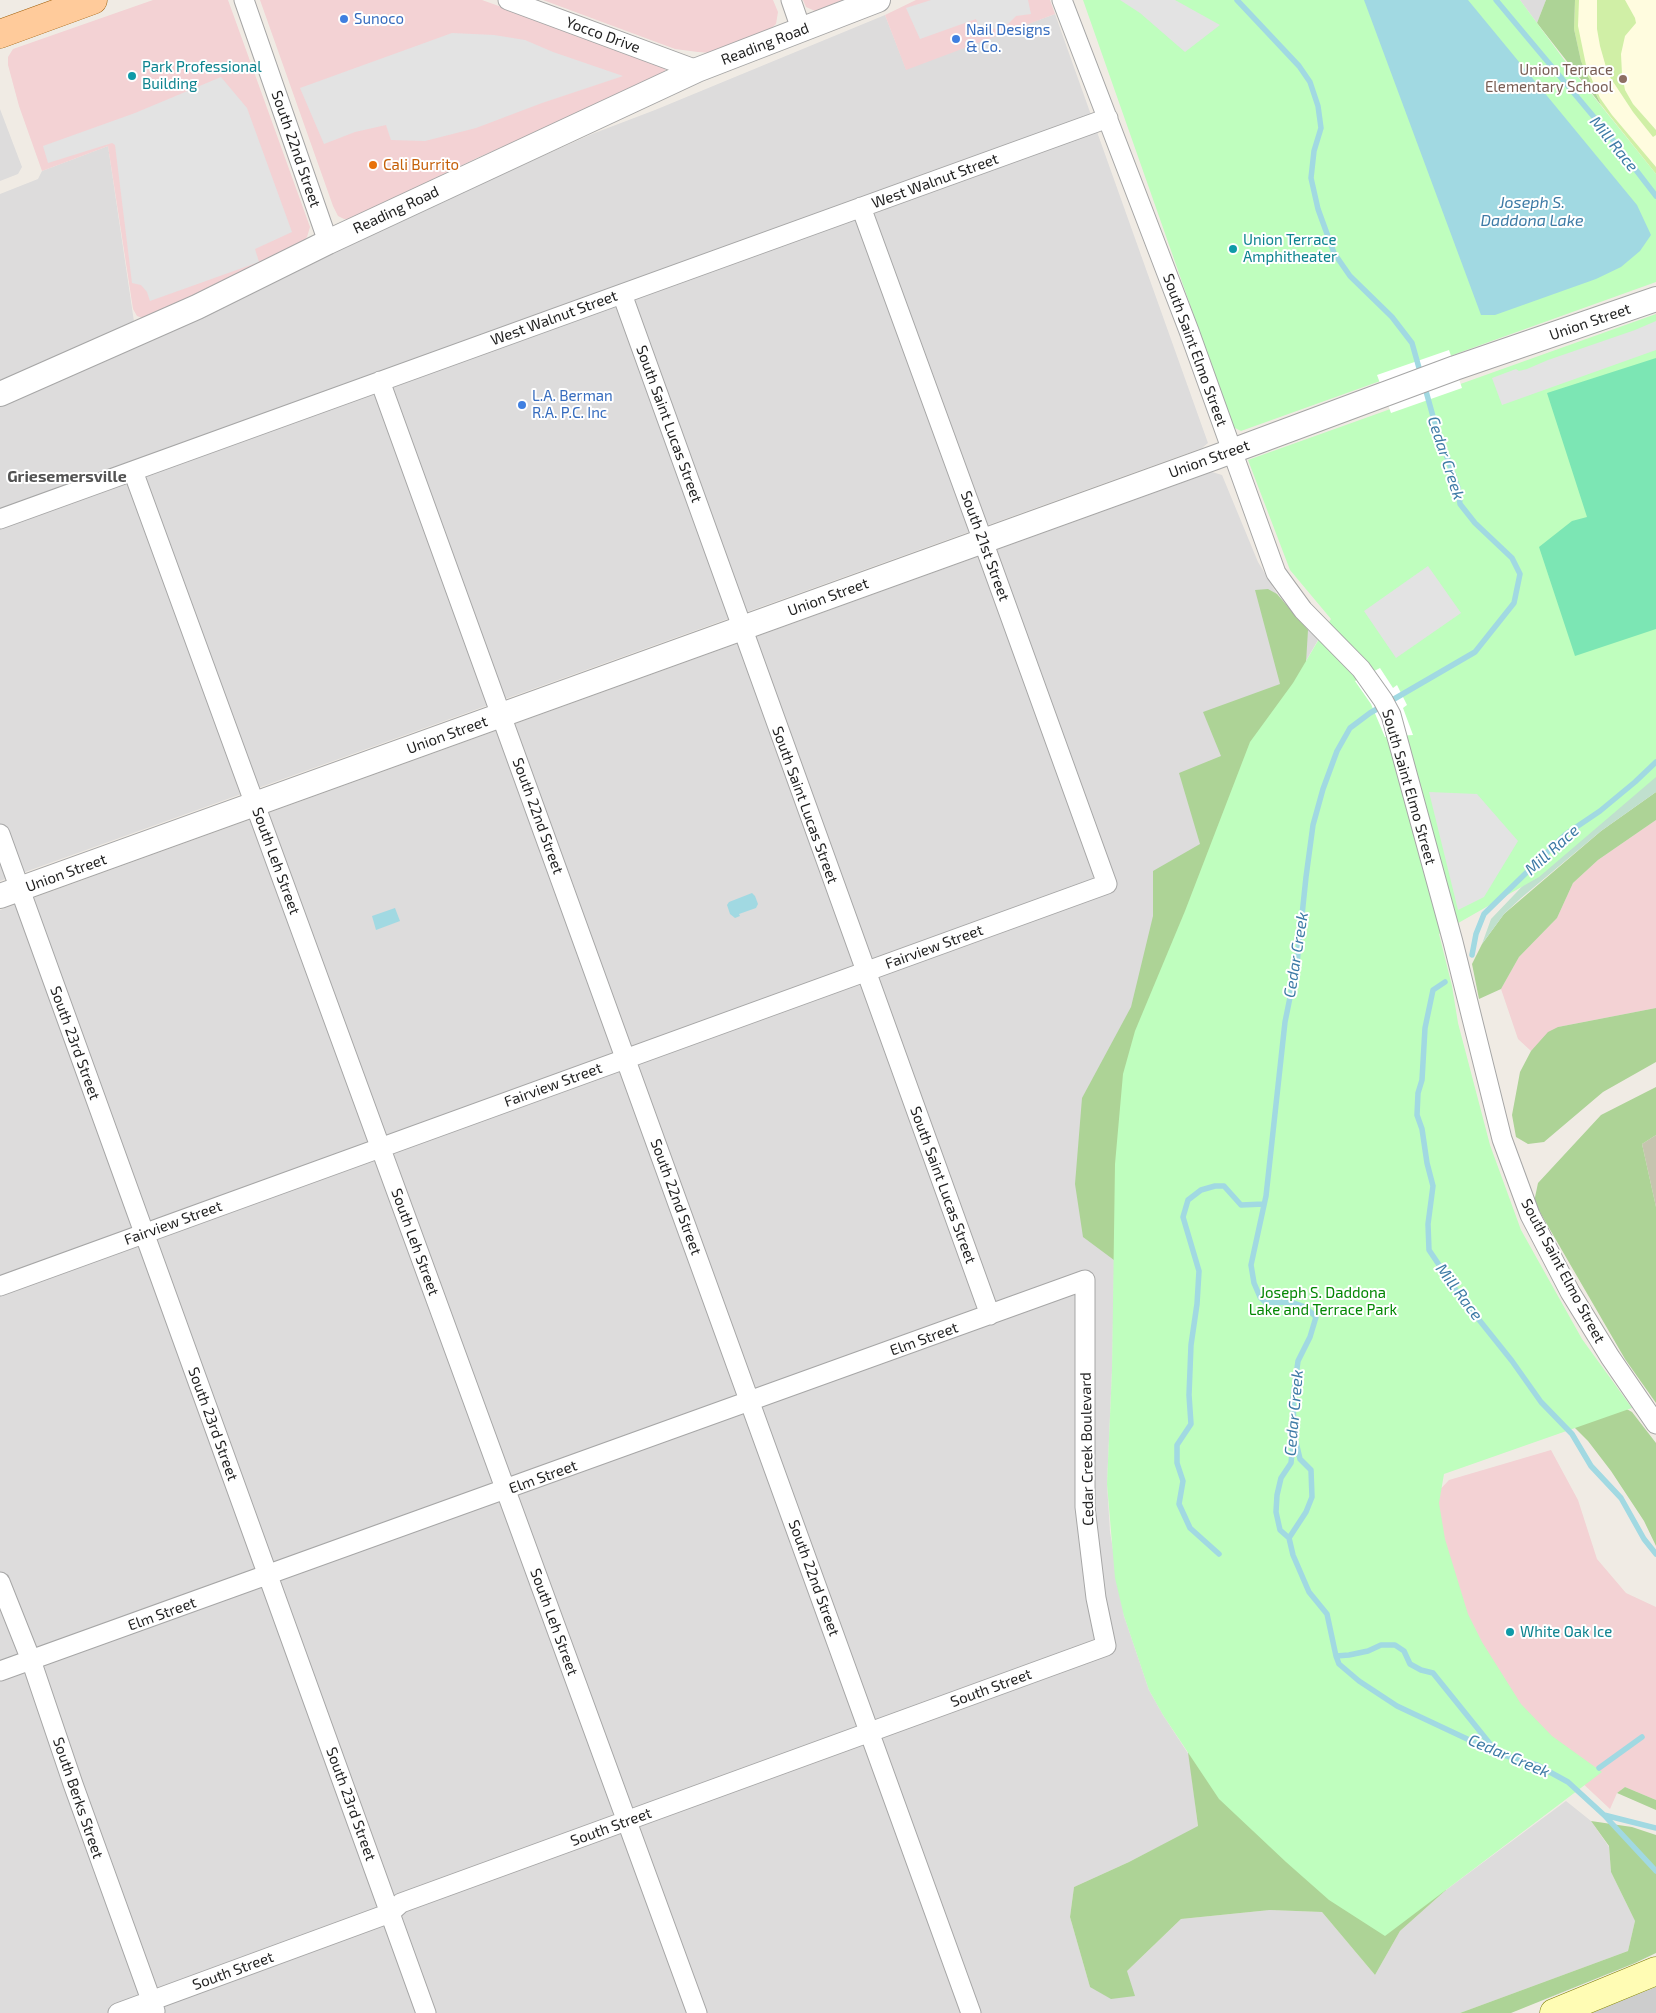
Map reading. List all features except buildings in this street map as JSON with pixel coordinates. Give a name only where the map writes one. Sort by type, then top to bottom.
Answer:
[{"type":"main road","points":[[0,34],[93,0]]},
{"type":"main road","points":[[1554,2013],[1656,1971]]},
{"type":"street","name":"South 22nd Street","points":[[244,0],[328,242]]},
{"type":"street","name":"Yocco Drive","points":[[508,0],[697,70]]},
{"type":"street","points":[[790,0],[801,29]]},
{"type":"street","name":"Reading Road","points":[[0,394],[197,307],[328,242],[697,70],[878,0]]},
{"type":"street","name":"South Saint Elmo Street","points":[[1062,0],[1232,450],[1276,573],[1303,610],[1366,675],[1383,700],[1398,737],[1453,942],[1502,1139],[1530,1216],[1570,1292],[1610,1357],[1656,1424]]},
{"type":"street","name":"West Walnut Street","points":[[0,519],[1108,118]]},
{"type":"street","name":"South 21st Street","points":[[861,207],[1107,884]]},
{"type":"street","name":"South Saint Lucas Street","points":[[622,294],[990,1315]]},
{"type":"street","name":"Union Street","points":[[10,893],[1455,368],[1656,299]]},
{"type":"street","name":"South 22nd Street","points":[[380,381],[971,2013]]},
{"type":"street","name":"South Leh Street","points":[[133,471],[696,2013]]},
{"type":"street","name":"South 23rd Street","points":[[0,834],[10,893],[144,1234],[426,2013]]},
{"type":"street","name":"Fairview Street","points":[[0,1286],[1107,884]]},
{"type":"street","name":"Elm Street","points":[[0,1671],[1085,1280]]},
{"type":"street","name":"Cedar Creek Boulevard","points":[[1085,1280],[1085,1507],[1096,1598],[1106,1646]]},
{"type":"street","name":"South Berks Street","points":[[0,1582],[31,1660],[73,1784],[154,2007]]},
{"type":"street","name":"South Street","points":[[118,2013],[154,2007],[390,1913],[401,1903],[1106,1646]]},
{"type":"shaded area","points":[[153,0],[228,0],[310,227],[307,237],[298,247],[148,320],[137,316],[133,309],[108,146],[42,171],[19,106],[8,65],[8,57],[13,49]]},
{"type":"shaded area","points":[[260,0],[482,0],[655,62],[665,68],[665,76],[477,158],[351,219],[344,219],[338,216],[333,206]]},
{"type":"shaded area","points":[[543,0],[773,0],[778,12],[776,24],[768,31],[711,53],[675,49]]},
{"type":"shaded area","points":[[803,0],[843,0],[815,11],[806,7]]},
{"type":"shaded area","points":[[916,0],[1050,0],[1055,14],[906,70],[885,15]]},
{"type":"shaded area","points":[[931,0],[1028,0],[1031,14],[1016,16],[1008,24],[981,33],[976,19],[920,39],[906,8]]},
{"type":"shaded area","points":[[1120,0],[1175,0],[1220,25],[1185,52],[1140,13]]},
{"type":"shaded area","points":[[1520,0],[1546,0],[1537,23]]},
{"type":"shaded area","name":"Union Terrace Elementary School","points":[[1575,0],[1656,0],[1656,174],[1601,105],[1581,61]]},
{"type":"shaded area","points":[[1055,14],[1208,443],[1202,448],[0,881],[0,194],[38,179],[42,171],[108,146],[137,342],[328,252],[592,134],[885,15],[906,69]]},
{"type":"shaded area","points":[[452,33],[494,35],[525,40],[553,52],[623,76],[542,103],[476,128],[425,141],[391,140],[386,125],[355,132],[324,144],[300,88]]},
{"type":"shaded area","points":[[221,77],[247,108],[292,232],[255,249],[259,262],[150,301],[147,292],[141,285],[132,283],[115,145],[112,143],[48,163],[43,146],[135,113]]},
{"type":"shaded area","points":[[0,109],[22,167],[18,174],[0,181]]},
{"type":"shaded area","points":[[1656,321],[1656,350],[1502,405],[1492,378],[1516,369],[1519,371],[1527,369]]},
{"type":"shaded area","points":[[1212,472],[1222,475],[1258,562],[1277,594],[1318,640],[1293,683],[1115,1219],[1112,1370],[1107,1484],[1110,1532],[1124,1616],[1149,1690],[1189,1755],[1198,1827],[1074,1887],[1070,1917],[1090,1987],[1127,1971],[1181,1919],[1270,1910],[1322,1912],[1375,1975],[1400,1931],[1446,1890],[1566,1801],[1591,1821],[1609,1847],[1611,1872],[1635,1921],[1628,1951],[1460,2013],[0,2013],[0,910]]},
{"type":"shaded area","points":[[1428,566],[1461,613],[1396,658],[1364,611]]},
{"type":"shaded area","points":[[1429,792],[1477,794],[1518,841],[1484,897],[1458,910]]},
{"type":"shaded area","points":[[1656,820],[1656,1008],[1558,1027],[1531,1051],[1518,1039],[1501,989],[1519,957],[1557,918],[1573,883],[1598,860]]},
{"type":"shaded area","points":[[1656,1135],[1656,1207],[1642,1144]]},
{"type":"shaded area","points":[[1551,1450],[1578,1500],[1597,1559],[1626,1593],[1656,1607],[1656,1800],[1625,1787],[1617,1793],[1610,1809],[1579,1780],[1526,1738],[1415,1516],[1449,1480]]},
{"type":"shaded area","points":[[1656,1987],[1656,2013],[1592,2013]]},
{"type":"green space","points":[[1083,0],[1520,0],[1565,61],[1656,174],[1656,282],[1241,431],[1233,427]]},
{"type":"green space","points":[[1546,0],[1575,0],[1574,29],[1581,61],[1601,105],[1537,23]]},
{"type":"green space","points":[[1575,0],[1579,0],[1578,26],[1586,65],[1600,98],[1656,167],[1656,174],[1601,105],[1581,61],[1574,29]]},
{"type":"green space","points":[[1597,0],[1625,0],[1635,18],[1636,23],[1625,36],[1621,54],[1622,74],[1625,90],[1633,104],[1656,130],[1656,135],[1653,137],[1633,112],[1608,74],[1597,29]]},
{"type":"green space","name":"Joseph S. Daddona Lake and Terrace Park","points":[[1656,314],[1656,777],[1539,877],[1439,934],[1452,986],[1458,1023],[1490,1145],[1521,1230],[1582,1339],[1632,1408],[1444,1474],[1439,1503],[1445,1539],[1468,1614],[1482,1642],[1521,1704],[1552,1736],[1602,1772],[1385,1936],[1329,1900],[1219,1799],[1163,1715],[1149,1690],[1124,1616],[1115,1578],[1107,1484],[1112,1370],[1115,1164],[1123,1074],[1135,1031],[1185,911],[1250,742],[1293,683],[1331,619],[1290,570],[1248,460]]},
{"type":"green space","points":[[1656,358],[1656,629],[1575,656],[1539,547],[1572,521],[1587,517],[1547,393]]},
{"type":"green space","points":[[1268,589],[1277,594],[1308,630],[1305,679],[1446,1890],[1400,1931],[1375,1975],[1322,1912],[1270,1910],[1181,1919],[1127,1971],[1135,1996],[1111,1999],[1090,1987],[1070,1917],[1074,1887],[1129,1862],[1198,1826],[1122,1266],[1083,1237],[1075,1184],[1082,1098],[1131,1007],[1153,916],[1153,871],[1200,844],[1179,773],[1221,756],[1203,712],[1280,684],[1255,590]]},
{"type":"green space","points":[[1656,773],[1656,792],[1601,831],[1521,898],[1504,914],[1482,944],[1491,919],[1534,874]]},
{"type":"green space","points":[[1656,792],[1656,820],[1598,860],[1573,883],[1557,918],[1519,957],[1501,989],[1479,999],[1472,964],[1482,944],[1504,914],[1601,831]]},
{"type":"green space","points":[[1656,1008],[1656,1062],[1603,1092],[1544,1142],[1528,1144],[1516,1137],[1512,1115],[1520,1072],[1531,1051],[1548,1032],[1558,1027]]},
{"type":"green space","points":[[1450,1041],[1574,1380],[1632,1412],[1656,1443],[1656,1546],[1644,1521],[1611,1471],[1588,1441],[1546,1399]]},
{"type":"green space","points":[[1656,1087],[1656,1135],[1642,1144],[1656,1207],[1656,1403],[1625,1359],[1534,1202],[1538,1183],[1601,1115]]},
{"type":"green space","points":[[1625,1787],[1656,1800],[1656,1810],[1617,1793]]},
{"type":"green space","points":[[1591,1821],[1632,1827],[1656,1835],[1656,1953],[1511,2013],[1460,2013],[1628,1951],[1635,1921],[1611,1872],[1609,1846]]},
{"type":"water","name":"Joseph S. Daddona Lake","points":[[1364,0],[1468,0],[1637,205],[1651,235],[1640,251],[1621,267],[1596,279],[1495,315],[1481,315]]},
{"type":"water","points":[[752,893],[758,904],[756,908],[739,914],[740,916],[735,918],[730,914],[727,905],[729,902]]},
{"type":"water","points":[[395,908],[400,921],[376,930],[372,916]]},
{"type":"pier","points":[[1449,350],[1462,388],[1391,413],[1377,375]]},
{"type":"pier","points":[[1380,668],[1393,688],[1397,685],[1407,705],[1403,708],[1413,735],[1385,737],[1371,704],[1355,681]]},
{"type":"waterway","name":"Cedar Creek","points":[[1237,0],[1299,66],[1310,82],[1318,106],[1321,128],[1314,151],[1311,178],[1318,209],[1334,253],[1350,276],[1392,317],[1412,343],[1421,375]]},
{"type":"waterway","name":"Mill Race","points":[[1496,0],[1609,135],[1656,196]]},
{"type":"waterway","name":"Cedar Creek","points":[[1424,384],[1434,420],[1458,488],[1460,504],[1475,523],[1512,558],[1520,574],[1514,603],[1475,652],[1370,713],[1350,728],[1337,751],[1323,789],[1313,825],[1297,963],[1285,1022],[1266,1196],[1251,1265],[1254,1283],[1260,1297],[1266,1303],[1291,1302],[1305,1307],[1316,1317],[1310,1337],[1298,1361],[1293,1398],[1294,1433],[1291,1463],[1281,1478],[1276,1512],[1280,1530],[1289,1538],[1293,1555],[1309,1592],[1327,1614],[1339,1664],[1359,1681],[1397,1706],[1497,1753],[1537,1765],[1568,1782],[1604,1815],[1656,1828]]},
{"type":"waterway","name":"Mill Race","points":[[1472,955],[1476,934],[1484,914],[1566,834],[1600,811],[1656,762]]},
{"type":"waterway","name":"Mill Race","points":[[1445,982],[1433,990],[1425,1028],[1422,1080],[1418,1093],[1417,1115],[1422,1129],[1427,1163],[1433,1186],[1428,1224],[1429,1250],[1460,1296],[1512,1361],[1541,1402],[1572,1434],[1591,1466],[1621,1498],[1644,1539],[1656,1554]]},
{"type":"waterway","points":[[1219,1554],[1190,1528],[1179,1504],[1183,1481],[1177,1463],[1177,1445],[1191,1424],[1189,1395],[1191,1345],[1197,1304],[1199,1271],[1183,1217],[1188,1200],[1201,1190],[1215,1186],[1224,1186],[1241,1205],[1264,1204]]},
{"type":"waterway","points":[[1289,1538],[1306,1512],[1312,1497],[1311,1470],[1300,1459],[1295,1438]]},
{"type":"waterway","points":[[1336,1656],[1368,1651],[1381,1645],[1395,1645],[1404,1651],[1410,1664],[1421,1670],[1433,1673],[1495,1750]]},
{"type":"waterway","name":"Mill Race","points":[[1599,1768],[1642,1737]]},
{"type":"waterway","points":[[1604,1815],[1656,1871]]},
{"type":"place","name":"Sunoco","points":[[344,19]]},
{"type":"place","name":"Nail Designs & Co.","points":[[956,39]]},
{"type":"place","name":"Park Professional Building","points":[[132,76]]},
{"type":"place","name":"Union Terrace Elementary School","points":[[1623,79]]},
{"type":"place","name":"Cali Burrito","points":[[373,165]]},
{"type":"place","name":"Union Terrace Amphitheater","points":[[1233,249]]},
{"type":"place","name":"L.A. Berman R.A. P.C. Inc","points":[[522,405]]},
{"type":"place","name":"White Oak Ice","points":[[1510,1632]]},
{"type":"district","name":"Griesemersville","points":[[67,477]]}]
